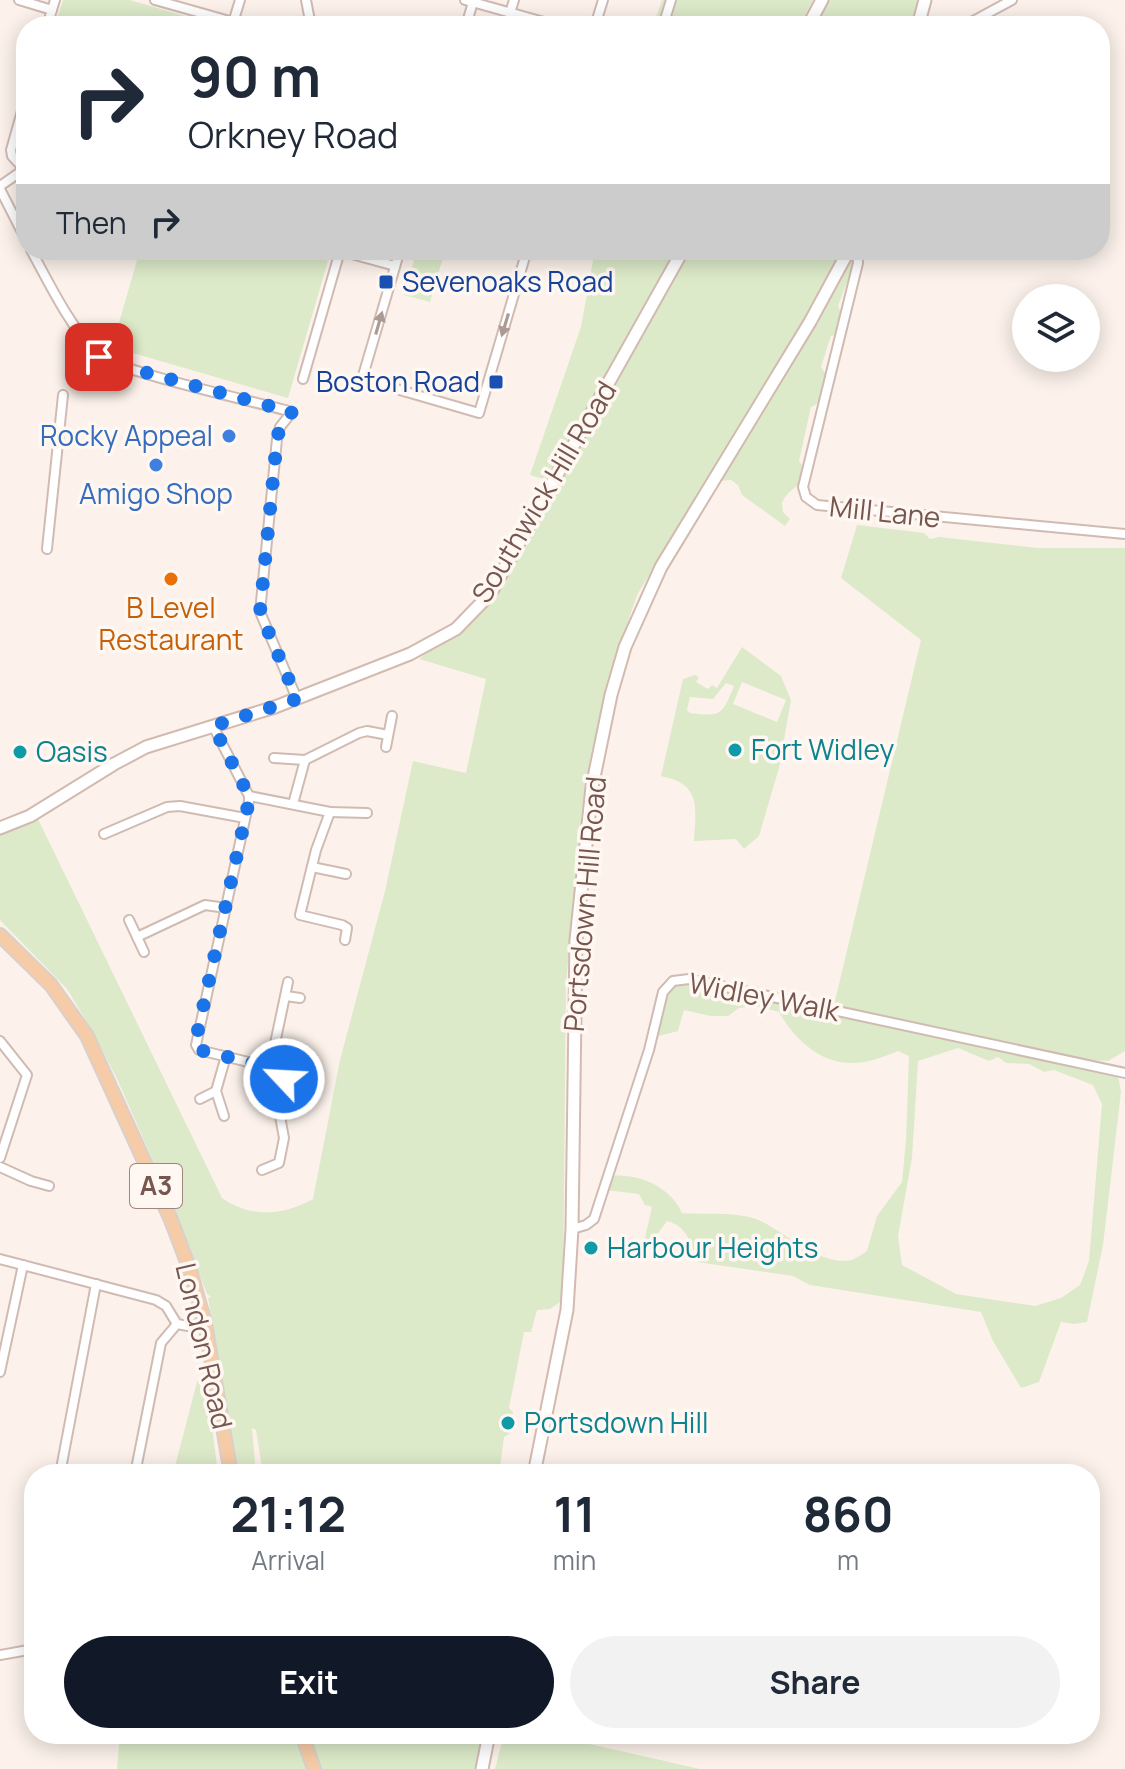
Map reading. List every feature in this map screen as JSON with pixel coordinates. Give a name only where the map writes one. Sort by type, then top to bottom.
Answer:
[{"type":"main road","name":"Southwick Hill Road","points":[[0,828],[30,816],[146,747],[297,699],[410,654],[456,629],[490,594],[677,260]]},
{"type":"main road","name":"Portsdown Hill Road","points":[[536,1464],[567,1310],[572,1229],[576,940],[592,787],[611,695],[625,647],[661,567],[810,322],[844,260]]},
{"type":"main road","name":"London Road","points":[[0,935],[51,985],[87,1036],[171,1220],[205,1323],[229,1464]]},
{"type":"main road","points":[[305,1744],[314,1769]]},
{"type":"main road","points":[[482,1769],[487,1744]]},
{"type":"street","points":[[19,0],[52,10]]},
{"type":"street","points":[[50,16],[55,0]]},
{"type":"street","points":[[155,0],[207,16]]},
{"type":"street","points":[[510,13],[514,0]]},
{"type":"street","points":[[982,16],[1012,0]]},
{"type":"street","points":[[469,1],[521,16]]},
{"type":"street","points":[[16,132],[11,150],[16,160]]},
{"type":"street","points":[[0,150],[11,150]]},
{"type":"street","points":[[16,176],[0,188],[16,220]]},
{"type":"street","points":[[37,260],[63,307],[99,357],[292,412],[280,427],[277,439],[260,612],[297,699]]},
{"type":"street","points":[[303,379],[336,260]]},
{"type":"street","points":[[372,260],[395,266]]},
{"type":"street","points":[[397,260],[362,379],[479,413],[524,260]]},
{"type":"street","name":"Mill Lane","points":[[858,260],[803,487],[809,501],[832,507],[1125,534]]},
{"type":"street","points":[[47,549],[63,395]]},
{"type":"street","points":[[386,747],[392,716]]},
{"type":"street","points":[[213,726],[249,796],[196,1039],[199,1050],[284,1073],[279,1111],[284,1138],[282,1165],[262,1170]]},
{"type":"street","points":[[274,758],[305,760],[359,733],[367,731],[388,735]]},
{"type":"street","points":[[293,804],[305,760]]},
{"type":"street","points":[[249,796],[330,812],[367,813]]},
{"type":"street","points":[[104,834],[167,807],[180,806],[245,818]]},
{"type":"street","points":[[129,810],[133,821]]},
{"type":"street","points":[[330,812],[300,915],[342,925],[347,928],[345,940]]},
{"type":"street","points":[[312,867],[346,874]]},
{"type":"street","points":[[137,937],[205,905],[226,908]]},
{"type":"street","points":[[129,920],[144,952]]},
{"type":"street","name":"Widley Walk","points":[[572,1229],[594,1219],[649,1050],[663,992],[673,981],[689,979],[1125,1073]]},
{"type":"street","points":[[270,1067],[288,982]]},
{"type":"street","points":[[286,996],[300,998]]},
{"type":"street","points":[[0,1041],[27,1075],[0,1158]]},
{"type":"street","points":[[224,1116],[216,1091],[226,1056]]},
{"type":"street","points":[[200,1099],[216,1091]]},
{"type":"street","points":[[0,1167],[49,1186]]},
{"type":"street","points":[[0,1259],[156,1300],[166,1306],[177,1324],[205,1323]]},
{"type":"street","points":[[0,1372],[23,1265]]},
{"type":"street","points":[[62,1464],[96,1284]]},
{"type":"street","points":[[137,1464],[161,1343],[177,1324]]},
{"type":"street","points":[[0,1655],[24,1651]]},
{"type":"green space","points":[[63,0],[130,0],[185,16],[58,16]]},
{"type":"green space","points":[[662,0],[813,0],[804,16],[656,16]]},
{"type":"green space","points":[[828,0],[921,0],[917,16],[819,16]]},
{"type":"green space","points":[[137,260],[328,261],[288,398],[112,347]]},
{"type":"green space","points":[[414,260],[442,260],[430,302],[404,295]]},
{"type":"green space","points":[[593,260],[669,260],[547,480],[530,475],[581,327]]},
{"type":"green space","points":[[681,260],[838,260],[817,300],[637,595],[615,660],[591,754],[582,811],[566,984],[563,1300],[550,1309],[537,1310],[531,1332],[524,1332],[509,1408],[513,1412],[509,1434],[504,1437],[500,1464],[261,1464],[256,1430],[252,1428],[255,1464],[236,1464],[208,1298],[211,1297],[207,1294],[178,1218],[118,1081],[94,1034],[67,989],[0,920],[0,833],[37,817],[222,1198],[255,1212],[278,1211],[301,1205],[313,1199],[340,1060],[385,891],[413,761],[466,773],[486,679],[419,659],[487,607]]},
{"type":"green space","points":[[849,260],[853,260],[838,306],[842,314],[837,335],[831,336],[821,367],[828,377],[826,386],[821,399],[811,407],[799,461],[805,469],[798,485],[782,503],[783,512],[790,519],[785,526],[742,495],[738,485],[731,480],[718,481],[818,323]]},
{"type":"green space","points":[[857,525],[924,533],[930,539],[939,537],[1038,548],[1125,548],[1125,1051],[1108,1061],[1088,1060],[834,1005],[921,640],[841,578]]},
{"type":"green space","points":[[742,647],[781,676],[791,700],[779,768],[759,836],[744,849],[736,839],[694,841],[695,807],[690,791],[674,780],[661,776],[683,679],[695,675],[699,677],[696,682],[708,689],[712,685],[717,688]],"holes":[[[742,682],[786,700],[777,722],[733,704]],[[726,683],[734,686],[720,712],[701,714],[687,710],[690,697],[713,699]]]},
{"type":"green space","points":[[694,983],[1118,1075],[1121,1092],[1103,1245],[1087,1322],[1061,1322],[1039,1382],[1021,1388],[993,1341],[981,1312],[810,1285],[793,1276],[697,1262],[684,1231],[667,1221],[651,1243],[644,1242],[652,1207],[645,1205],[639,1194],[606,1190],[611,1176],[632,1177],[662,1189],[682,1213],[729,1214],[756,1219],[815,1253],[839,1261],[853,1259],[867,1251],[877,1216],[902,1182],[909,1056],[898,1051],[874,1060],[838,1062],[817,1053],[799,1039],[779,1012],[756,1006],[739,1008],[728,1016],[684,1010],[678,1031],[655,1037],[663,1004],[676,986]],"holes":[[[958,1048],[989,1061],[998,1057],[1006,1063],[1029,1064],[1044,1072],[1054,1070],[1093,1085],[1102,1104],[1089,1261],[1080,1285],[1061,1298],[1035,1306],[956,1294],[902,1265],[898,1236],[912,1158],[918,1061]]]},
{"type":"green space","points":[[205,1370],[217,1464],[176,1464],[197,1382]]},
{"type":"green space","points":[[119,1744],[479,1744],[475,1769],[117,1769]]},
{"type":"green space","points":[[501,1744],[589,1744],[700,1769],[495,1769]]},
{"type":"place","name":"Sevenoaks Road","points":[[386,282]]},
{"type":"place","name":"Boston Road","points":[[496,382]]},
{"type":"place","name":"Rocky Appeal","points":[[229,436]]},
{"type":"place","name":"Amigo Shop","points":[[156,465]]},
{"type":"place","name":"B Level Restaurant","points":[[171,579]]},
{"type":"place","name":"Fort Widley","points":[[735,750]]},
{"type":"place","name":"Oasis","points":[[20,752]]},
{"type":"place","name":"Harbour Heights","points":[[591,1248]]},
{"type":"place","name":"Portsdown Hill","points":[[508,1423]]},
{"type":"route","points":[[99,357],[292,412],[280,427],[277,439],[260,612],[297,699],[213,726],[249,801],[196,1039],[199,1050],[281,1070],[284,1079]]}]
